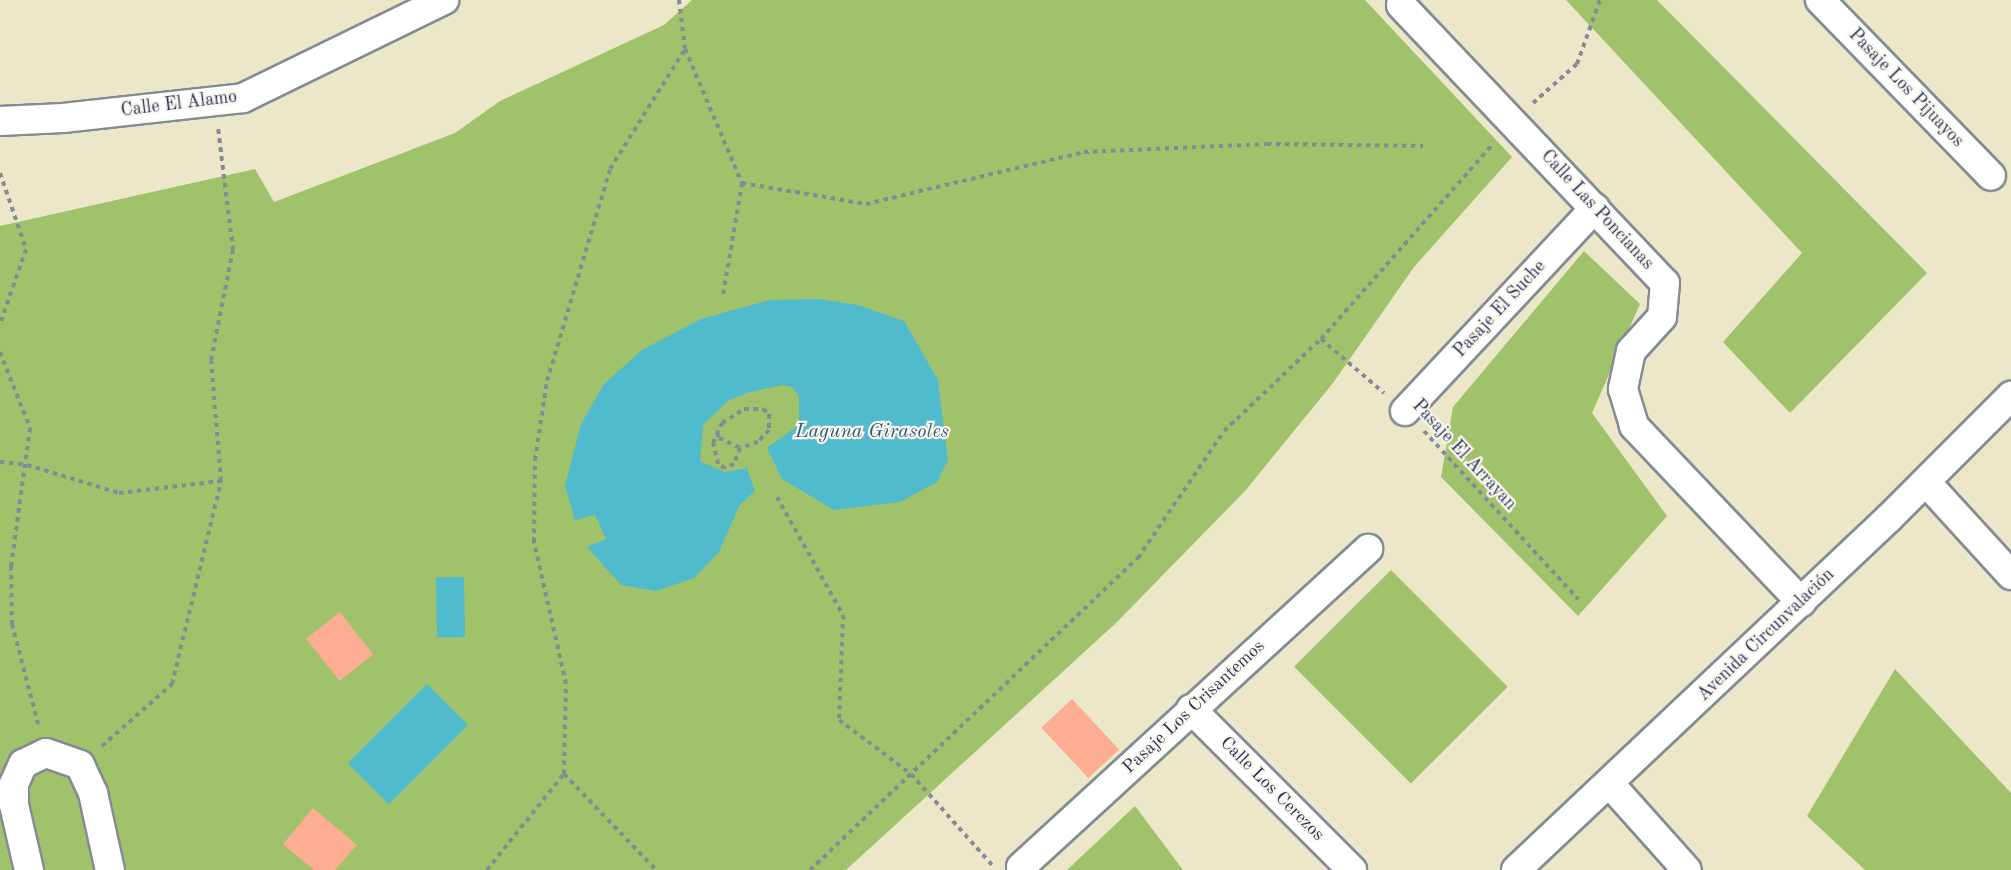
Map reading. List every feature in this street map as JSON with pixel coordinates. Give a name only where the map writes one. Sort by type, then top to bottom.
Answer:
[{"type":"street","name":"Calle El Alamo","points":[[0,121],[63,118],[243,98],[410,8],[444,0]]},
{"type":"street","name":"Pasaje Los Pijuayos","points":[[1820,0],[1991,176]]},
{"type":"street","name":"Calle Las Poncianas","points":[[1401,5],[1504,131],[1595,208],[1665,283],[1662,317],[1631,351],[1623,389],[1634,426],[1801,602]]},
{"type":"street","name":"Pasaje El Suche","points":[[1405,411],[1595,208]]},
{"type":"street","name":"Avenida Circunvalación","points":[[1516,870],[1801,602],[1926,482],[2011,396]]},
{"type":"street","points":[[1926,482],[2011,575]]},
{"type":"street","name":"Pasaje Los Crisantemos","points":[[1009,869],[1368,549]]},
{"type":"street","name":"Calle Los Cerezos","points":[[1191,709],[1352,870]]},
{"type":"street","points":[[28,870],[14,805],[14,784],[23,764],[46,753],[80,765],[93,793],[110,870]]},
{"type":"street","points":[[1610,784],[1687,870]]},
{"type":"path","points":[[679,0],[685,49],[742,183],[723,295]]},
{"type":"path","points":[[810,870],[1138,558],[1224,431],[1321,339],[1504,131],[1577,64],[1600,0]]},
{"type":"path","points":[[487,870],[564,774],[566,684],[534,542],[535,460],[547,381],[610,169],[685,49]]},
{"type":"path","points":[[80,765],[172,684],[221,481],[211,360],[233,250],[214,100]]},
{"type":"path","points":[[742,183],[866,204],[1084,152],[1267,144],[1423,146]]},
{"type":"path","points":[[0,173],[26,249],[0,324]]},
{"type":"path","name":"Pasaje El Arrayan","points":[[1321,339],[1405,411],[1578,599]]},
{"type":"path","points":[[0,352],[30,429],[12,567],[12,624],[46,753]]},
{"type":"path","points":[[717,433],[719,438],[740,448],[758,442],[769,430],[769,414],[763,409],[733,413],[717,433],[713,453],[718,464],[725,468],[734,464],[740,448]]},
{"type":"path","points":[[0,462],[27,465],[119,493],[221,481]]},
{"type":"path","points":[[777,497],[843,615],[839,720],[910,774],[1009,869]]},
{"type":"path","points":[[564,774],[656,870]]},
{"type":"green space","points":[[692,0],[1365,0],[1512,157],[1414,267],[1333,383],[1245,491],[1116,623],[846,870],[0,870],[0,226],[255,169],[274,202],[455,133],[500,101],[664,25]]},
{"type":"green space","points":[[1566,0],[1657,0],[1927,273],[1790,413],[1723,342],[1802,253]]},
{"type":"green space","points":[[1584,251],[1640,304],[1592,413],[1667,516],[1578,616],[1441,477],[1453,407]]},
{"type":"green space","points":[[1391,570],[1508,687],[1411,784],[1294,667]]},
{"type":"green space","points":[[1895,669],[2011,793],[2011,870],[1865,870],[1807,816]]},
{"type":"green space","points":[[1135,806],[1183,870],[1067,870]]},
{"type":"water","name":"Laguna Girasoles","points":[[818,299],[858,305],[904,321],[938,380],[948,460],[937,482],[900,502],[834,510],[782,479],[767,448],[799,425],[799,396],[792,387],[782,385],[750,392],[729,400],[703,425],[700,461],[724,472],[747,468],[755,491],[739,506],[719,552],[694,578],[656,591],[621,585],[587,547],[606,539],[595,515],[575,520],[565,486],[581,424],[604,384],[642,350],[701,319],[770,300]]},
{"type":"water","points":[[436,577],[464,577],[465,637],[437,637]]},
{"type":"water","points":[[427,684],[468,725],[389,804],[348,763]]},
{"type":"building","points":[[340,612],[373,655],[339,681],[306,638]]},
{"type":"building","points":[[1072,699],[1119,749],[1088,778],[1041,728]]},
{"type":"building","points":[[313,808],[357,845],[335,870],[314,870],[283,844]]}]
